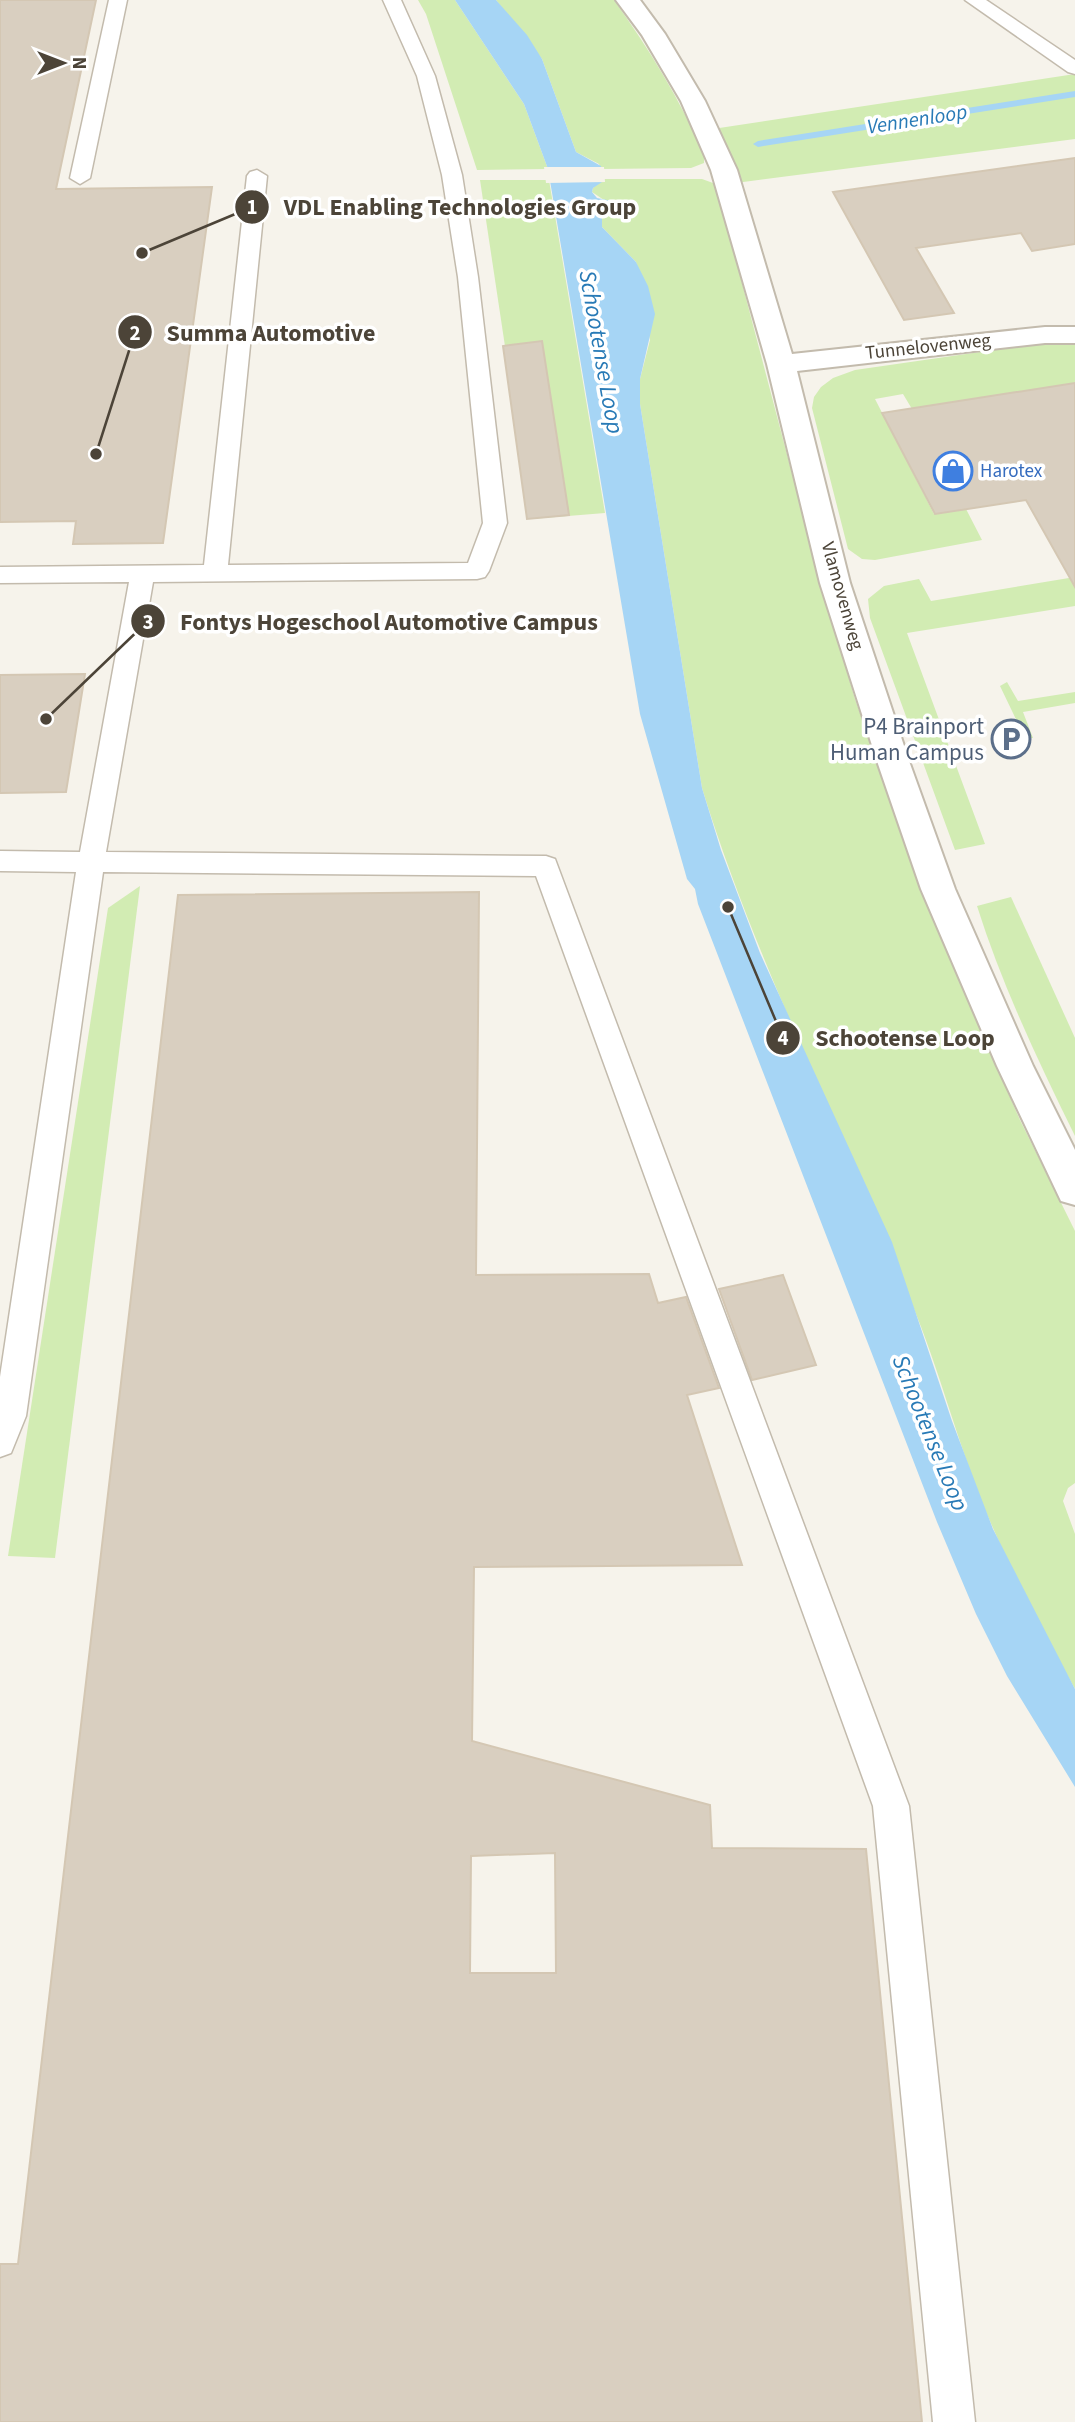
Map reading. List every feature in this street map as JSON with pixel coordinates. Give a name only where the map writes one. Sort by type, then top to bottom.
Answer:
[{"type":"street","name":"Vlamovenweg","points":[[628,0],[653,34],[693,101],[724,170],[781,364],[835,583],[893,761],[938,889],[1015,1066],[1075,1189]]},
{"type":"street","name":"Tunnelovenweg","points":[[781,364],[1045,335],[1075,335]]},
{"type":"lane","points":[[80,178],[118,0]]},
{"type":"lane","points":[[0,575],[477,571],[495,523],[481,379],[452,175],[426,76],[392,0]]},
{"type":"lane","points":[[974,0],[1075,68]]},
{"type":"lane","points":[[215,574],[257,176]]},
{"type":"lane","points":[[0,1442],[9,1416],[92,862],[142,575]]},
{"type":"lane","points":[[0,861],[546,866],[891,1806],[954,2422]]},
{"type":"green space","points":[[418,0],[455,0],[524,104],[548,169],[477,170],[426,14]]},
{"type":"green space","points":[[496,0],[614,0],[674,94],[695,134],[704,155],[704,163],[691,168],[601,169],[599,164],[576,152],[542,59]]},
{"type":"green space","points":[[1075,74],[1075,139],[728,184],[706,130]]},
{"type":"green space","points":[[602,179],[702,179],[713,183],[717,188],[820,580],[855,699],[913,862],[969,1003],[1020,1120],[1075,1231],[1075,1483],[1068,1488],[1063,1501],[1075,1534],[1075,1689],[1002,1549],[982,1502],[916,1314],[749,922],[702,788],[640,404],[640,379],[650,340],[636,262],[602,227],[602,217],[608,213],[604,200],[592,192]]},
{"type":"green space","points":[[480,180],[549,180],[605,513],[531,519]]},
{"type":"green space","points":[[1075,340],[1075,383],[912,409],[903,394],[875,399],[934,514],[966,509],[982,540],[875,560],[862,559],[848,549],[812,408],[814,397],[821,387],[833,378],[855,370]]},
{"type":"green space","points":[[1075,577],[1075,606],[907,633],[985,844],[955,850],[870,618],[868,599],[884,586],[919,579],[931,601]]},
{"type":"green space","points":[[1007,682],[1018,701],[1075,692],[1075,703],[1023,712],[1033,738],[1025,738],[1000,686]]},
{"type":"green space","points":[[140,886],[55,1558],[8,1556],[108,908]]},
{"type":"green space","points":[[1011,897],[1075,1038],[1075,1136],[1022,1022],[977,906]]},
{"type":"water","points":[[455,0],[496,0],[527,35],[542,59],[576,152],[601,166],[602,182],[593,188],[592,192],[597,198],[612,201],[612,207],[602,217],[602,227],[636,262],[648,286],[655,314],[640,379],[640,404],[702,788],[721,850],[760,953],[892,1242],[952,1421],[993,1529],[1075,1689],[1075,1787],[1007,1676],[976,1614],[937,1522],[698,904],[695,889],[687,879],[640,714],[548,169],[524,104]]},
{"type":"pier","points":[[544,167],[604,167],[605,182],[546,183]]},
{"type":"building","points":[[0,0],[96,0],[56,189],[212,187],[163,543],[73,544],[76,521],[0,522]]},
{"type":"building","points":[[1075,158],[1075,244],[1032,251],[1021,233],[916,248],[954,313],[904,320],[833,192]]},
{"type":"building","points":[[542,341],[569,515],[527,519],[503,346]]},
{"type":"building","points":[[1075,383],[1075,587],[1026,500],[935,514],[882,413]]},
{"type":"building","points":[[85,674],[66,792],[0,793],[0,675]]},
{"type":"building","points":[[479,892],[476,1275],[649,1274],[658,1303],[686,1297],[719,1388],[687,1395],[742,1565],[474,1567],[472,1741],[710,1805],[712,1848],[866,1849],[922,2422],[0,2422],[0,2264],[18,2264],[178,895]],"holes":[[[555,1853],[556,1973],[470,1973],[471,1856]]]},
{"type":"building","points":[[783,1275],[816,1365],[752,1380],[719,1289]]},
{"type":"waterway","name":"Vennenloop","points":[[758,144],[1075,94]]},
{"type":"place","name":"VDL Enabling Technologies Group","points":[[142,253]]},
{"type":"place","name":"Summa Automotive","points":[[96,454]]},
{"type":"place","name":"Harotex","points":[[953,471]]},
{"type":"place","name":"Fontys Hogeschool Automotive Campus","points":[[46,719]]},
{"type":"place","name":"P4 Brainport Human Campus","points":[[1011,739]]},
{"type":"place","name":"Schootense Loop","points":[[728,907]]}]
